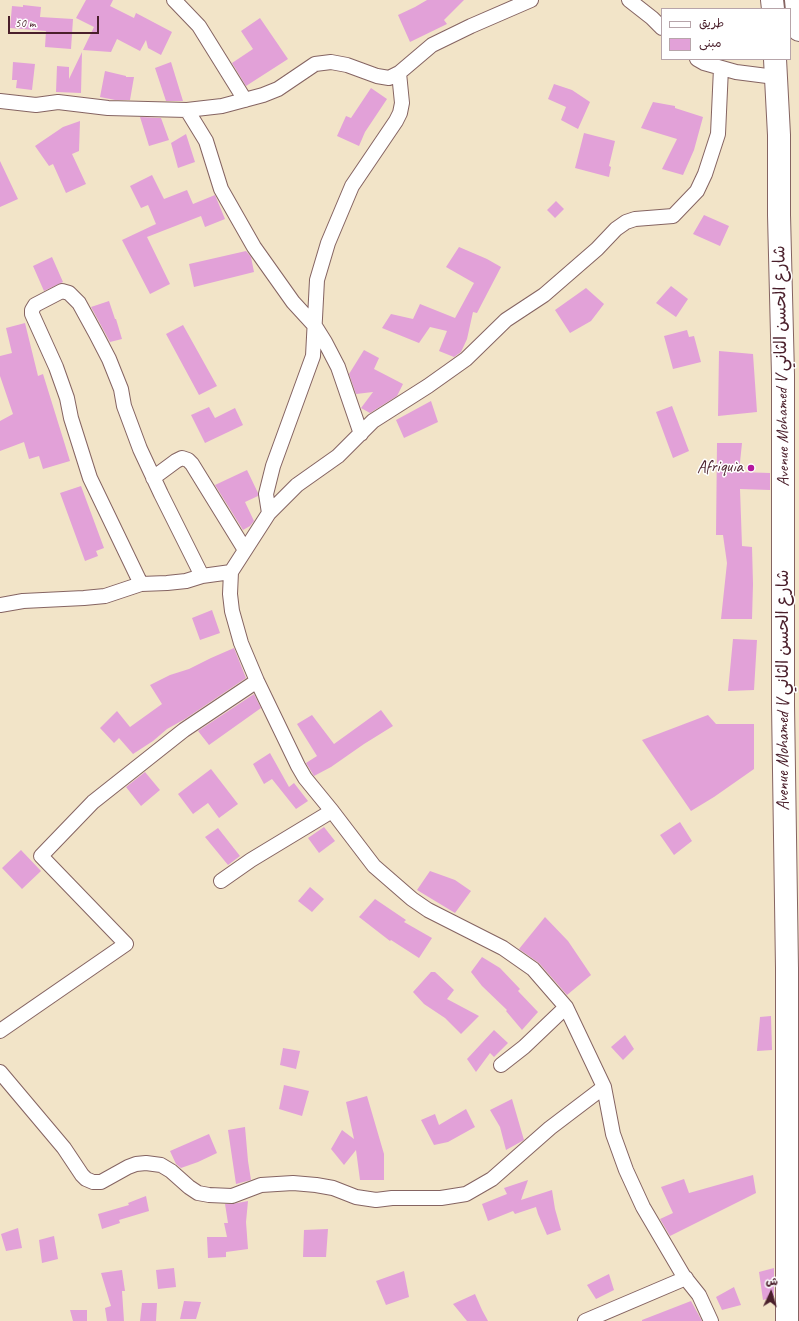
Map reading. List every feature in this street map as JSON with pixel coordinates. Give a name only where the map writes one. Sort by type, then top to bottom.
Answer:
[{"type":"highway","points":[[796,0],[799,30]]},
{"type":"highway","name":"Avenue Mohamed V شارع الحسن الثاني","points":[[775,68],[779,135],[779,216],[784,375],[783,705],[787,968],[786,1321]]},
{"type":"street","points":[[174,0],[199,26],[245,100]]},
{"type":"street","points":[[0,101],[36,105],[58,102],[108,108],[187,110],[222,106],[263,95],[278,88],[316,64],[331,62],[347,65],[377,76],[389,78],[399,73],[432,45],[531,0]]},
{"type":"street","points":[[629,0],[661,27]]},
{"type":"street","points":[[699,60],[704,63],[736,72],[775,68]]},
{"type":"street","points":[[711,1321],[699,1295],[686,1278],[643,1207],[626,1170],[613,1134],[604,1087],[566,1007],[533,969],[503,948],[444,919],[412,899],[374,866],[332,811],[304,778],[257,681],[236,630],[230,594],[231,572],[268,513],[297,485],[338,456],[373,421],[428,386],[466,359],[506,320],[544,295],[597,249],[616,229],[626,222],[635,219],[674,216],[697,191],[705,174],[718,134],[721,68]]},
{"type":"street","points":[[268,513],[266,494],[273,466],[313,356],[317,280],[328,243],[352,186],[400,113],[402,103],[399,73]]},
{"type":"street","points":[[187,110],[206,141],[221,189],[254,247],[294,302],[315,326],[325,342],[338,367],[361,434]]},
{"type":"street","points":[[141,584],[90,478],[71,418],[67,398],[56,366],[32,314],[32,310],[35,305],[62,291],[69,293],[79,303],[96,334],[121,388],[124,406],[140,449],[202,576]]},
{"type":"street","points":[[153,478],[176,461],[182,458],[188,460],[192,464],[245,550]]},
{"type":"street","points":[[0,605],[23,601],[105,596],[141,584],[180,582],[202,576],[231,572]]},
{"type":"street","points":[[0,1031],[126,944],[41,856],[93,802],[184,730],[257,681]]},
{"type":"street","points":[[221,881],[251,860],[332,811]]},
{"type":"street","points":[[501,1065],[524,1047],[566,1007]]},
{"type":"street","points":[[0,1072],[64,1148],[82,1175],[86,1179],[93,1182],[101,1182],[128,1167],[146,1163],[161,1165],[171,1171],[198,1193],[209,1195],[232,1196],[260,1185],[294,1183],[333,1188],[356,1197],[376,1200],[392,1198],[441,1198],[466,1194],[492,1179],[550,1128],[604,1087]]},
{"type":"street","points":[[585,1321],[686,1278]]},
{"type":"building","points":[[86,0],[113,0],[110,6],[134,18],[136,13],[172,32],[161,55],[148,48],[146,40],[140,51],[117,39],[111,52],[83,50],[94,27],[76,18]]},
{"type":"building","points":[[427,0],[464,0],[444,20],[447,24],[410,42],[398,15]]},
{"type":"building","points":[[23,5],[41,7],[40,17],[73,19],[71,49],[45,47],[46,31],[10,28],[12,6],[23,7]]},
{"type":"building","points":[[260,18],[288,59],[246,86],[232,63],[253,49],[241,31]]},
{"type":"building","points":[[82,52],[81,93],[56,92],[57,66],[69,67],[69,79]]},
{"type":"building","points":[[13,62],[35,64],[32,90],[16,88],[17,80],[12,80]]},
{"type":"building","points":[[171,62],[183,101],[166,101],[155,68]]},
{"type":"building","points":[[105,71],[126,77],[134,77],[130,100],[115,100],[100,97]]},
{"type":"building","points":[[554,84],[572,90],[590,102],[578,129],[561,120],[566,107],[548,99]]},
{"type":"building","points":[[371,88],[387,99],[365,132],[359,146],[337,136],[346,116],[351,118]]},
{"type":"building","points":[[653,102],[675,106],[675,108],[703,117],[694,150],[683,175],[662,169],[677,139],[641,128]]},
{"type":"building","points":[[140,117],[161,118],[169,140],[149,146]]},
{"type":"building","points":[[80,121],[79,151],[72,154],[86,184],[66,193],[53,164],[49,166],[35,146],[63,127]]},
{"type":"building","points":[[584,133],[615,141],[609,166],[611,167],[609,177],[575,168]]},
{"type":"building","points":[[186,134],[195,162],[178,168],[171,143]]},
{"type":"building","points":[[0,161],[18,199],[0,207]]},
{"type":"building","points":[[152,175],[164,199],[187,190],[193,204],[215,195],[225,219],[205,227],[201,216],[147,237],[170,284],[150,294],[122,240],[156,224],[148,205],[141,208],[130,186]]},
{"type":"building","points":[[556,201],[564,209],[555,218],[547,210]]},
{"type":"building","points":[[704,215],[729,226],[720,246],[693,234]]},
{"type":"building","points":[[459,247],[487,259],[501,267],[477,313],[473,312],[467,339],[461,352],[454,357],[439,351],[447,331],[430,327],[419,343],[382,328],[391,314],[413,319],[420,304],[455,318],[474,283],[446,267]]},
{"type":"building","points":[[246,251],[251,257],[254,272],[194,287],[189,264]]},
{"type":"building","points":[[52,257],[63,282],[44,291],[33,266]]},
{"type":"building","points":[[671,286],[688,299],[676,317],[656,303]]},
{"type":"building","points":[[586,288],[604,304],[591,321],[570,333],[555,310]]},
{"type":"building","points":[[109,301],[122,339],[110,342],[91,307]]},
{"type":"building","points":[[25,323],[38,376],[43,374],[70,461],[43,469],[39,456],[29,459],[24,442],[0,451],[0,421],[13,414],[0,376],[0,356],[12,353],[6,328]]},
{"type":"building","points":[[183,325],[217,386],[199,395],[166,334]]},
{"type":"building","points":[[687,330],[689,337],[694,336],[701,362],[673,369],[664,336]]},
{"type":"building","points":[[364,350],[379,358],[374,369],[403,384],[397,396],[370,413],[361,408],[373,392],[356,394],[349,374]]},
{"type":"building","points":[[719,351],[753,354],[757,412],[718,416]]},
{"type":"building","points":[[431,401],[438,422],[404,438],[396,420]]},
{"type":"building","points":[[672,406],[689,451],[673,458],[656,412]]},
{"type":"building","points":[[209,407],[215,418],[235,408],[243,425],[205,443],[191,415]]},
{"type":"building","points":[[717,443],[742,443],[739,472],[770,473],[770,490],[740,489],[742,546],[752,547],[752,619],[721,619],[727,563],[723,535],[716,535]]},
{"type":"building","points":[[247,470],[258,496],[245,502],[254,521],[250,526],[243,530],[215,485]]},
{"type":"building","points":[[81,486],[104,548],[96,551],[98,556],[85,561],[60,493]]},
{"type":"building","points":[[212,610],[220,633],[200,640],[192,618]]},
{"type":"building","points":[[733,639],[757,640],[754,690],[728,691]]},
{"type":"building","points":[[234,648],[246,678],[185,719],[167,729],[153,741],[133,754],[119,738],[114,743],[100,728],[117,711],[130,727],[162,704],[150,685]]},
{"type":"building","points":[[254,694],[261,708],[209,745],[198,731]]},
{"type":"building","points":[[381,710],[393,726],[331,767],[314,776],[306,763],[317,756],[297,724],[312,715],[334,744]]},
{"type":"building","points":[[708,715],[716,724],[754,724],[754,769],[691,811],[642,740]]},
{"type":"building","points":[[270,753],[289,787],[294,783],[308,801],[296,809],[272,779],[264,784],[253,764]]},
{"type":"building","points":[[211,769],[238,804],[219,818],[208,803],[193,814],[178,794]]},
{"type":"building","points":[[145,772],[160,790],[141,806],[126,787]]},
{"type":"building","points":[[680,822],[692,841],[674,855],[660,835]]},
{"type":"building","points":[[324,827],[335,841],[319,853],[308,838]]},
{"type":"building","points":[[218,828],[240,856],[228,865],[205,837]]},
{"type":"building","points":[[21,850],[41,871],[22,889],[2,868]]},
{"type":"building","points":[[430,871],[455,880],[471,891],[455,913],[417,890]]},
{"type":"building","points":[[310,887],[324,899],[312,912],[298,901]]},
{"type":"building","points":[[375,899],[406,920],[404,922],[432,938],[419,958],[391,940],[390,941],[359,917]]},
{"type":"building","points":[[545,917],[568,941],[591,975],[567,995],[539,963],[519,949]]},
{"type":"building","points":[[482,957],[500,968],[520,989],[518,991],[538,1012],[522,1030],[506,1011],[507,1010],[482,986],[471,972]]},
{"type":"building","points":[[431,972],[435,972],[454,990],[447,999],[479,1016],[461,1034],[445,1018],[424,1004],[413,992]]},
{"type":"building","points":[[771,1016],[772,1050],[757,1051],[760,1017]]},
{"type":"building","points":[[494,1030],[508,1043],[494,1057],[490,1053],[476,1072],[467,1059]]},
{"type":"building","points":[[625,1035],[634,1049],[623,1060],[611,1047]]},
{"type":"building","points":[[283,1048],[300,1051],[296,1069],[280,1065]]},
{"type":"building","points":[[284,1085],[309,1091],[302,1116],[279,1109]]},
{"type":"building","points":[[367,1096],[384,1154],[384,1180],[360,1180],[356,1150],[344,1165],[331,1149],[342,1130],[354,1139],[346,1102]]},
{"type":"building","points":[[512,1099],[524,1140],[506,1150],[500,1127],[490,1110]]},
{"type":"building","points":[[466,1109],[475,1127],[448,1142],[434,1145],[421,1120],[435,1114],[439,1125]]},
{"type":"building","points":[[245,1127],[251,1180],[236,1184],[228,1130]]},
{"type":"building","points":[[209,1134],[217,1153],[181,1168],[176,1164],[170,1151]]},
{"type":"building","points":[[753,1175],[756,1193],[670,1236],[660,1219],[673,1213],[661,1187],[684,1179],[689,1193]]},
{"type":"building","points":[[528,1180],[521,1200],[552,1190],[555,1209],[561,1230],[547,1235],[536,1207],[515,1214],[513,1211],[488,1221],[482,1204],[507,1194],[504,1188]]},
{"type":"building","points":[[146,1196],[149,1211],[119,1220],[120,1223],[102,1229],[98,1214],[129,1205],[128,1203]]},
{"type":"building","points":[[248,1201],[246,1222],[248,1249],[226,1252],[226,1257],[208,1258],[207,1237],[227,1237],[224,1223],[228,1223],[225,1204]]},
{"type":"building","points":[[18,1228],[22,1248],[6,1251],[1,1234]]},
{"type":"building","points":[[328,1229],[326,1257],[303,1257],[304,1230]]},
{"type":"building","points":[[54,1236],[58,1259],[42,1263],[39,1240]]},
{"type":"building","points":[[174,1268],[176,1287],[158,1289],[156,1270]]},
{"type":"building","points":[[774,1268],[774,1297],[763,1300],[759,1272]]},
{"type":"building","points":[[122,1270],[125,1291],[122,1291],[124,1321],[107,1321],[105,1308],[111,1306],[101,1273]]},
{"type":"building","points":[[404,1271],[409,1297],[386,1305],[376,1281]]},
{"type":"building","points":[[609,1274],[614,1290],[596,1299],[587,1285]]},
{"type":"building","points":[[734,1287],[741,1305],[722,1310],[716,1297]]},
{"type":"building","points":[[475,1294],[488,1321],[467,1321],[453,1304]]},
{"type":"building","points":[[184,1301],[201,1302],[196,1319],[180,1319]]},
{"type":"building","points":[[691,1301],[702,1321],[642,1321],[642,1320]]},
{"type":"building","points":[[142,1303],[157,1303],[156,1321],[140,1321]]},
{"type":"building","points":[[70,1310],[87,1310],[87,1321],[73,1321]]},
{"type":"place","name":"Afriquia","points":[[751,468]]}]
